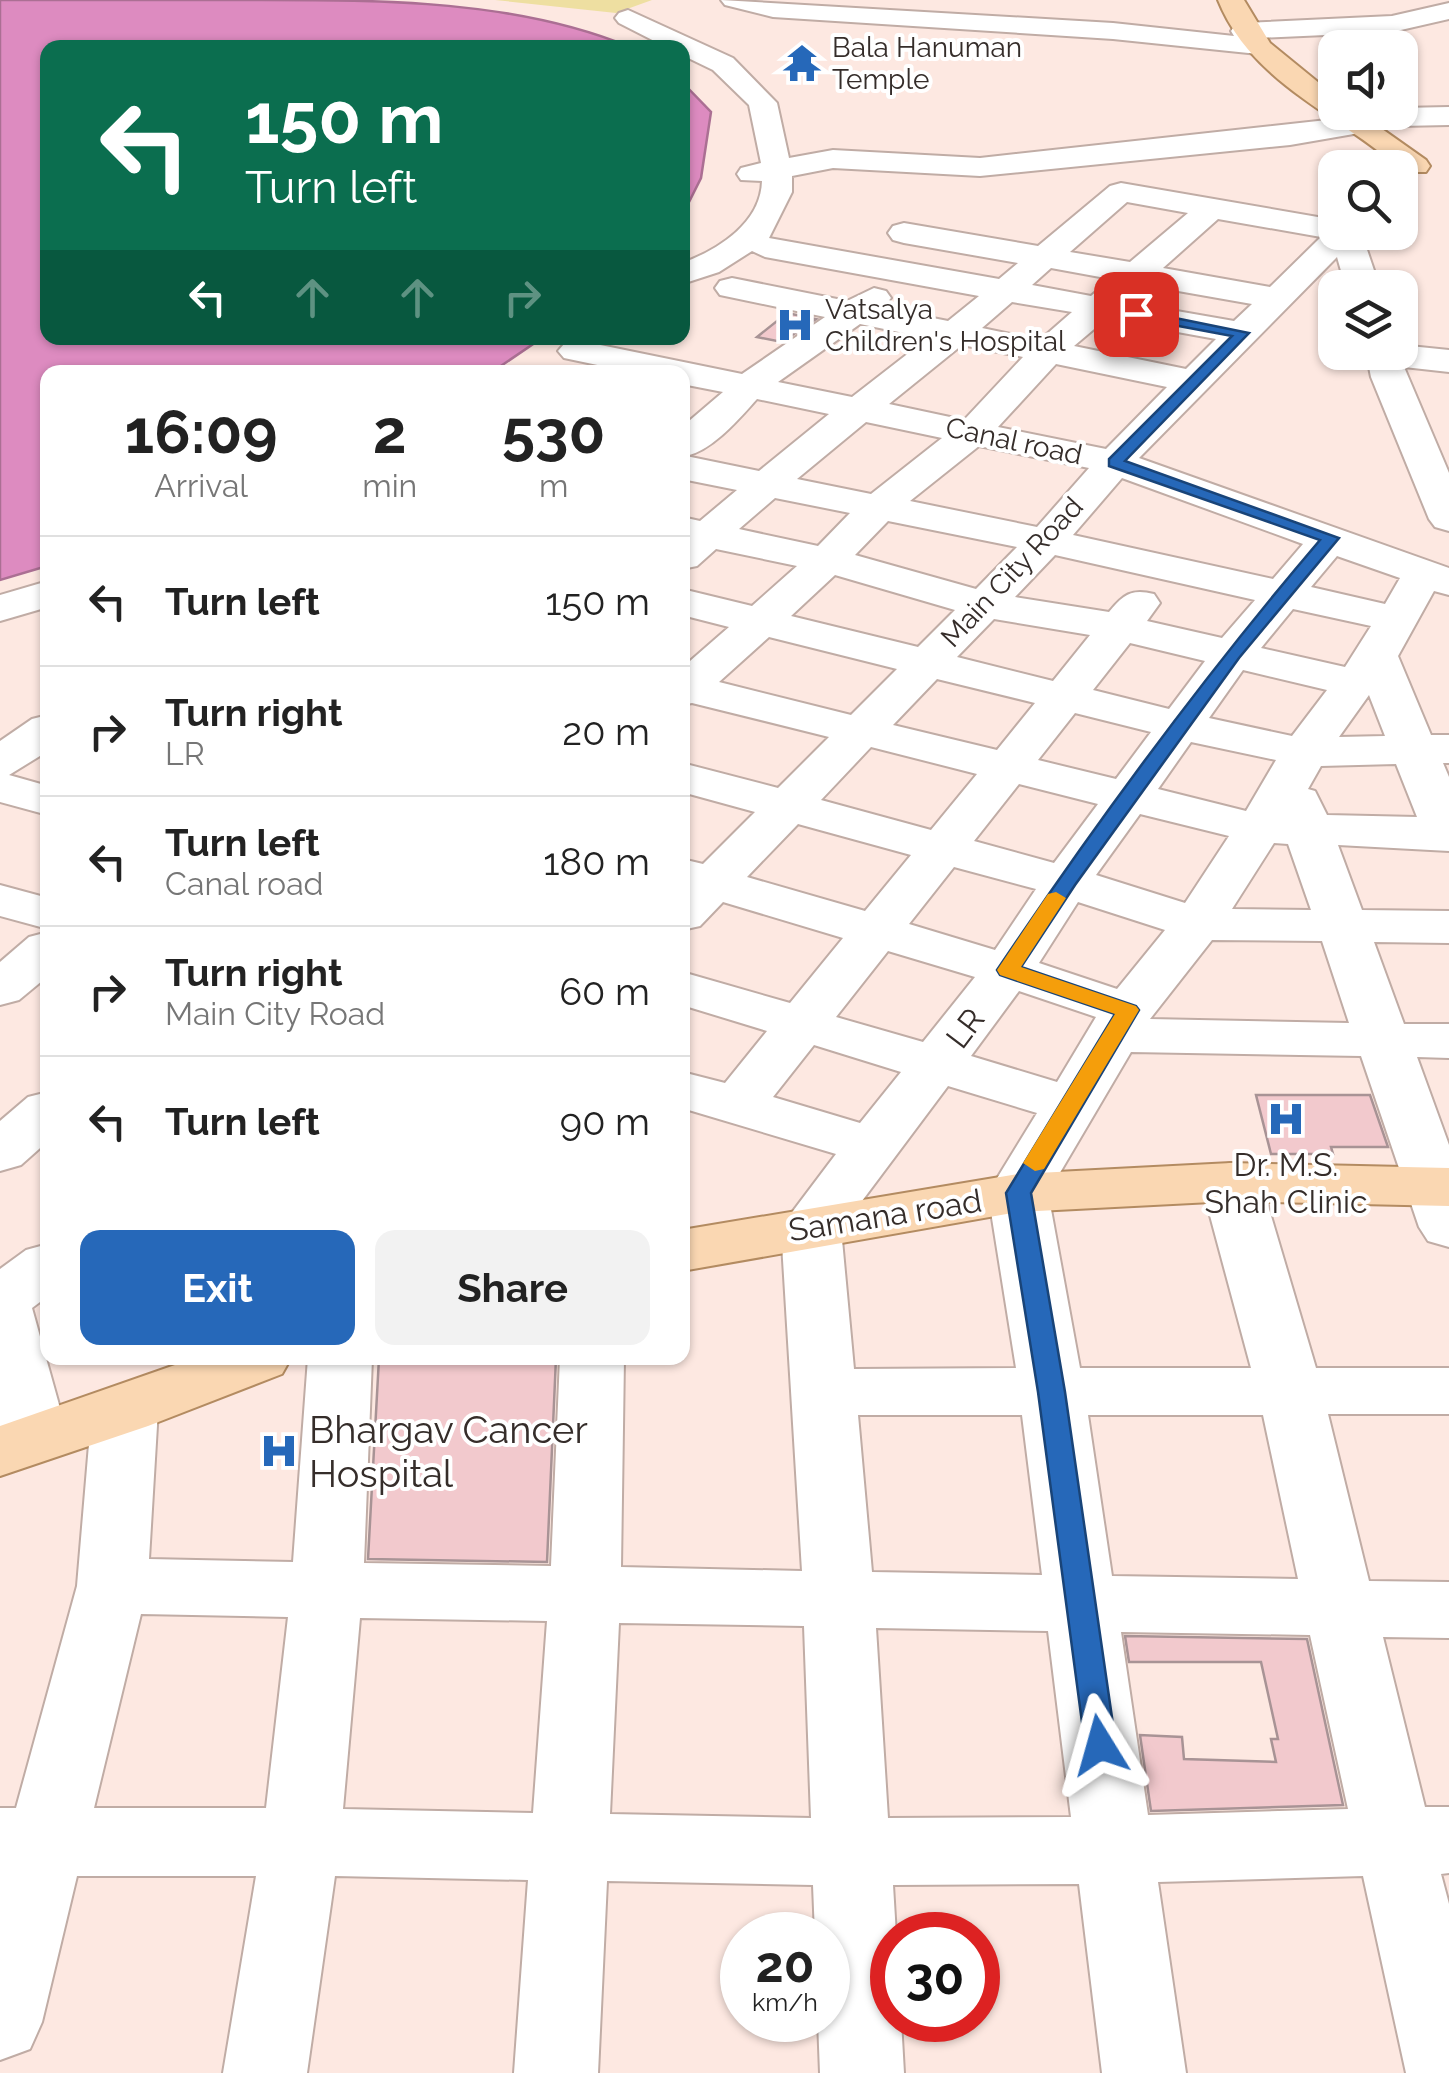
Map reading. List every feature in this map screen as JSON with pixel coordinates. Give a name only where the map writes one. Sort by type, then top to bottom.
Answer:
[{"type":"main road","points":[[1232,0],[1251,38],[1318,94]]},
{"type":"main road","points":[[1359,130],[1381,150]]},
{"type":"main road","points":[[1418,174],[1444,179]]},
{"type":"main road","name":"Samana road","points":[[690,1250],[1018,1193],[1231,1182],[1445,1200]]},
{"type":"main road","points":[[18,1444],[126,1409],[241,1365]]},
{"type":"street","points":[[734,0],[773,10],[1251,38],[1392,24],[1449,12]]},
{"type":"street","points":[[1100,0],[1113,31]]},
{"type":"street","points":[[628,18],[673,40]]},
{"type":"street","points":[[690,48],[723,64],[763,103],[764,172],[776,192],[756,234],[707,265],[690,266]]},
{"type":"street","points":[[1418,117],[1449,116]]},
{"type":"street","points":[[764,172],[833,159],[980,167],[1290,136],[1318,125]]},
{"type":"street","points":[[691,541],[862,409],[1121,192],[1318,227]]},
{"type":"street","points":[[690,684],[878,508],[973,432],[1050,350],[1206,214]]},
{"type":"street","points":[[876,229],[1278,298]]},
{"type":"street","points":[[690,440],[724,414],[749,386],[954,242]]},
{"type":"street","points":[[765,248],[1242,333]]},
{"type":"street","name":"Main City Road","points":[[693,891],[788,806],[1046,541],[1114,462],[1327,250]]},
{"type":"street","points":[[732,288],[1194,381]]},
{"type":"street","points":[[556,365],[584,345]]},
{"type":"street","name":"Canal road","points":[[597,345],[660,365]]},
{"type":"street","points":[[1418,357],[1449,361]]},
{"type":"street","points":[[1390,370],[1408,424],[1446,505]]},
{"type":"street","name":"Canal road","points":[[690,374],[1114,462],[1436,577]]},
{"type":"street","points":[[1408,424],[1449,427]]},
{"type":"street","points":[[690,469],[1285,594],[1375,653],[1431,749],[1448,834],[1312,833],[1256,828],[690,690]]},
{"type":"street","name":"LR","points":[[811,1227],[1008,970],[1066,882],[1232,654],[1330,538]]},
{"type":"street","points":[[691,541],[826,560],[982,604],[1119,626],[1232,654],[1375,653]]},
{"type":"street","points":[[738,1104],[1119,626],[1170,568]]},
{"type":"street","points":[[1144,2073],[1052,1392],[1018,1193],[1068,1104],[1121,1023],[1197,924],[1256,828],[1375,653],[1436,577]]},
{"type":"street","points":[[0,608],[40,596]]},
{"type":"street","points":[[690,604],[1181,726],[1297,767],[1431,749]]},
{"type":"street","points":[[0,763],[40,735]]},
{"type":"street","points":[[1297,767],[1312,833],[1381,1041],[1445,1200]]},
{"type":"street","points":[[690,778],[1066,882],[1197,924],[1449,927]]},
{"type":"street","points":[[0,787],[40,799]]},
{"type":"street","points":[[693,891],[877,931],[1008,970],[1121,1023],[1381,1041],[1449,1041]]},
{"type":"street","points":[[0,900],[40,912]]},
{"type":"street","points":[[0,989],[40,955]]},
{"type":"street","points":[[690,990],[1068,1104]]},
{"type":"street","points":[[690,1091],[872,1144]]},
{"type":"street","points":[[0,1152],[40,1117]]},
{"type":"street","points":[[1231,1182],[1290,1391],[1341,1608],[1422,1840],[1448,2073]]},
{"type":"street","points":[[811,1227],[840,1601],[862,2073]]},
{"type":"street","points":[[18,1444],[0,1302],[40,1270]]},
{"type":"street","points":[[265,2073],[301,1842],[327,1590],[340,1365]]},
{"type":"street","points":[[556,2073],[585,1595],[592,1365]]},
{"type":"street","points":[[821,1392],[1449,1391]]},
{"type":"street","points":[[0,2022],[23,1842],[112,1586],[126,1409]]},
{"type":"street","points":[[112,1586],[1449,1610]]},
{"type":"street","points":[[23,1842],[301,1842],[850,1852],[1116,1850],[1422,1840]]},
{"type":"shaded area","points":[[0,0],[401,2],[495,11],[611,40],[40,40],[40,345],[532,345],[502,365],[40,365],[40,568],[0,580]]},
{"type":"shaded area","points":[[495,0],[652,0],[616,13]]},
{"type":"shaded area","points":[[690,90],[711,112],[701,178],[690,200]]},
{"type":"building","points":[[787,313],[816,319],[782,342],[757,337]]},
{"type":"building","points":[[1256,1095],[1370,1095],[1388,1147],[1331,1147],[1333,1154],[1271,1154]]},
{"type":"building","points":[[379,1365],[556,1365],[547,1562],[368,1559]]},
{"type":"building","points":[[1125,1636],[1307,1639],[1343,1805],[1151,1811],[1140,1735],[1182,1737],[1184,1759],[1276,1762],[1271,1739],[1278,1739],[1261,1662],[1129,1662]]},
{"type":"slow traffic","points":[[1035,1163],[1128,1010],[1008,970],[1056,898]]},
{"type":"place","name":"Bala Hanuman Temple","points":[[802,63]]},
{"type":"place","name":"Vatsalya Children's Hospital","points":[[795,325]]},
{"type":"place","name":"Dr. M.S. Shah Clinic","points":[[1286,1119]]},
{"type":"place","name":"Bhargav Cancer Hospital","points":[[279,1451]]},
{"type":"route","points":[[1100,1745],[1052,1392],[1018,1193],[1128,1010],[1008,970],[1066,882],[1232,654],[1330,538],[1114,462],[1242,333],[1136,314]]}]
